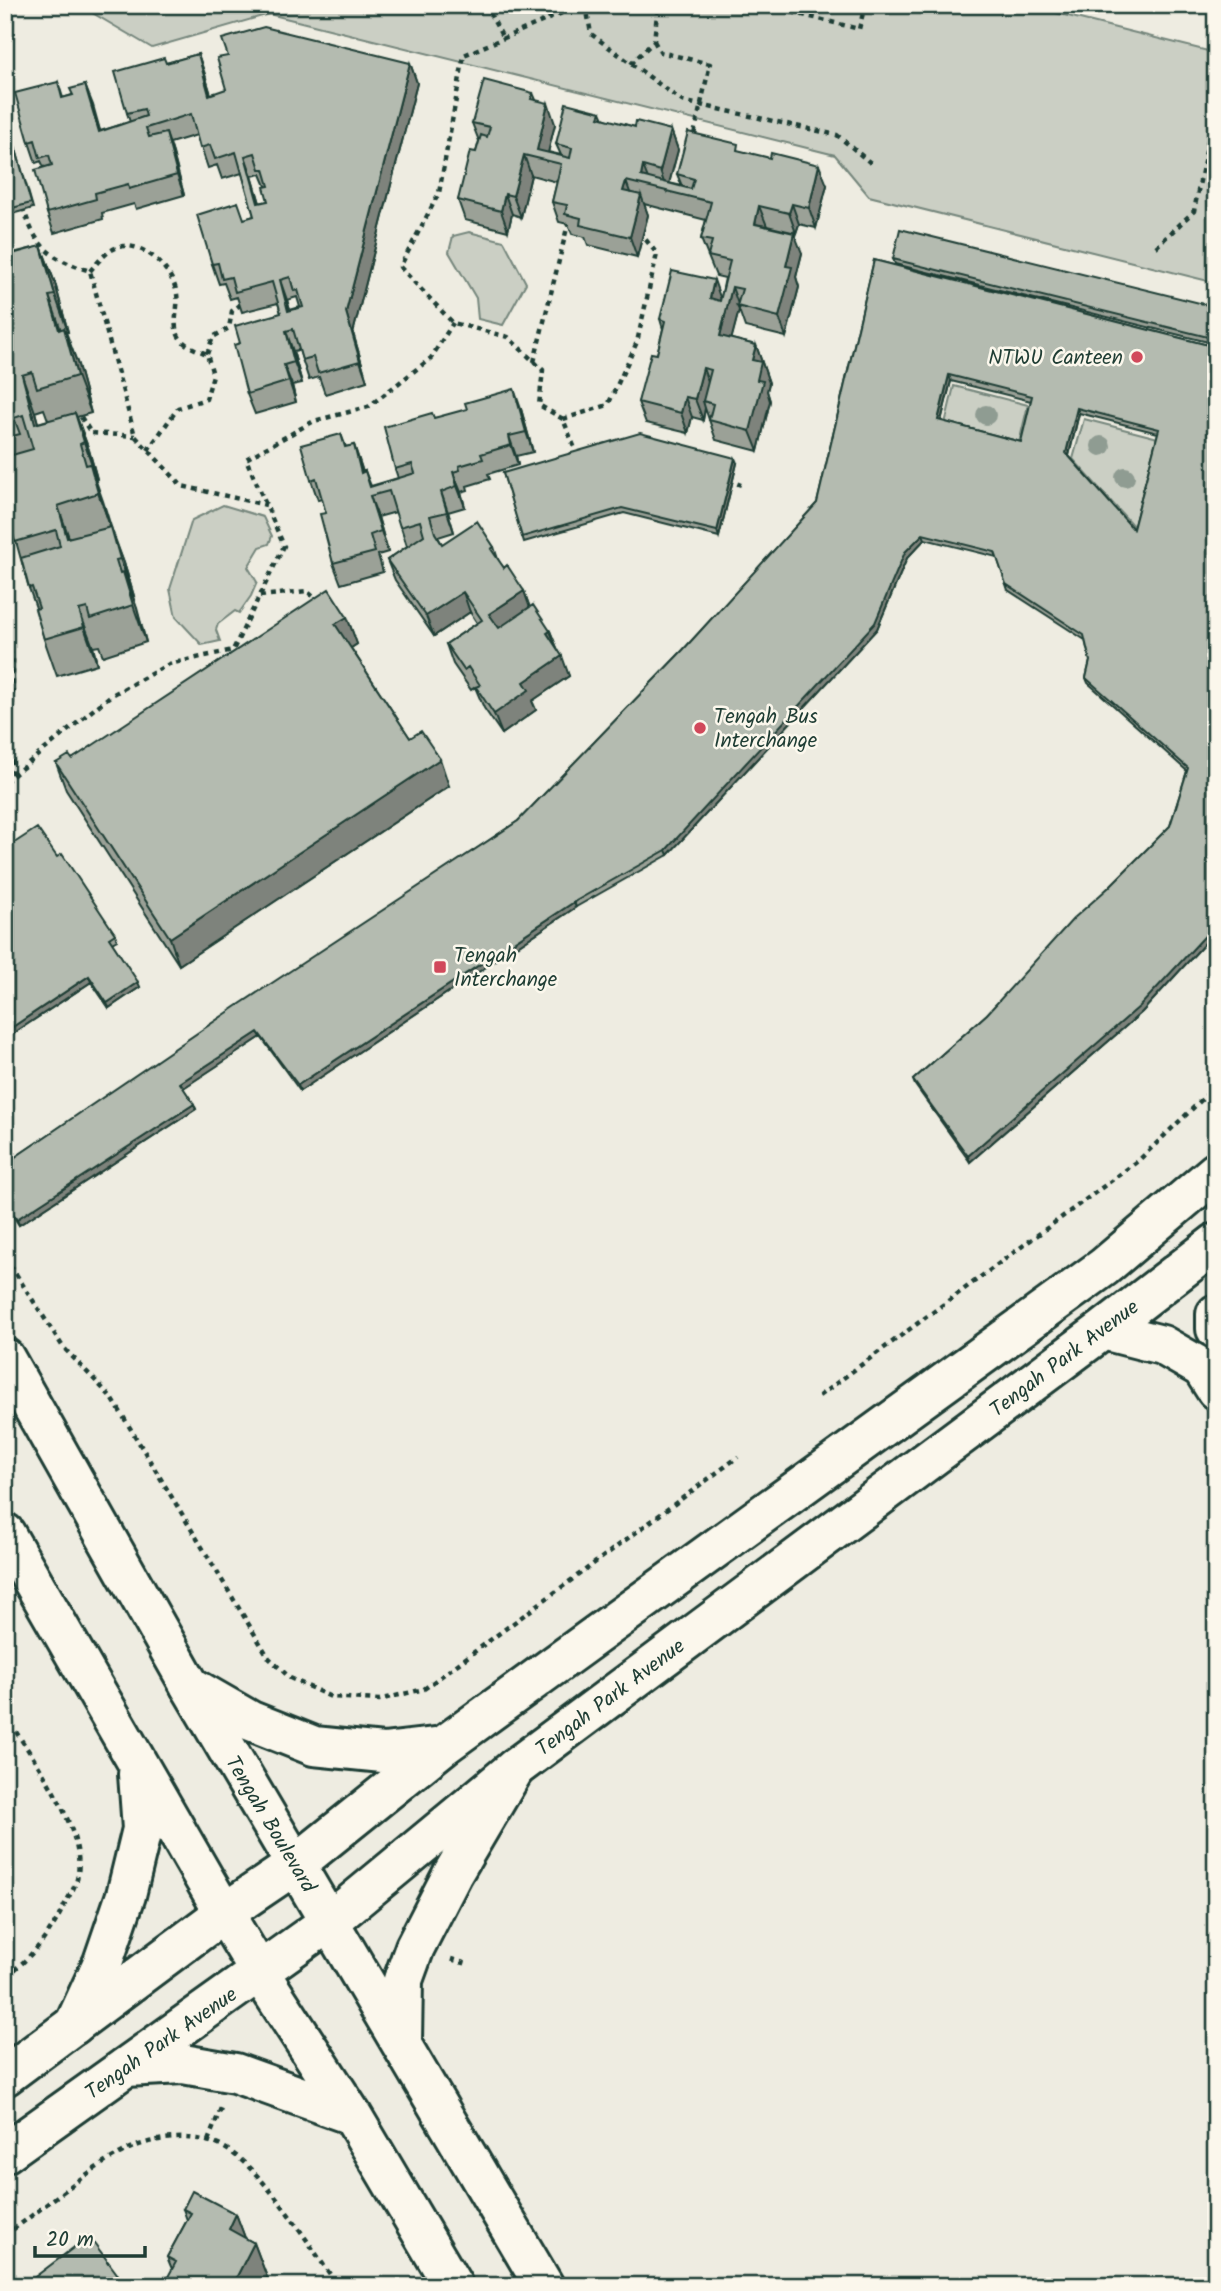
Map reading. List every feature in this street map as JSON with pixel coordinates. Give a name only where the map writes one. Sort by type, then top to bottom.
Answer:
[{"type":"street","points":[[5,2076],[224,1913],[295,1865],[443,1746],[1104,1267],[1216,1172]]},
{"type":"street","name":"Tengah Park Avenue","points":[[5,2153],[329,1922],[515,1768],[1103,1330],[1216,1242]]},
{"type":"street","points":[[1216,1314],[1216,1329]]},
{"type":"street","points":[[1103,1330],[1162,1345],[1202,1368],[1216,1390]]},
{"type":"street","name":"Tengah Boulevard","points":[[5,1358],[190,1686],[544,2286]]},
{"type":"street","points":[[5,1533],[224,1913],[352,2115],[453,2286]]},
{"type":"street","points":[[190,1686],[251,1721],[314,1746],[383,1753],[443,1746]]},
{"type":"street","points":[[74,2025],[107,1951],[126,1895],[142,1829],[137,1765]]},
{"type":"street","points":[[402,2043],[402,1980],[415,1947],[453,1873],[515,1768]]},
{"type":"street","points":[[126,2067],[183,2064],[235,2073],[352,2115]]},
{"type":"path","points":[[490,5],[487,8],[503,38]]},
{"type":"path","points":[[583,467],[563,419],[539,405],[543,370],[508,338],[453,323],[400,267],[439,193],[464,55],[583,5],[592,34],[681,101],[837,135],[873,165]]},
{"type":"path","points":[[658,5],[654,41],[660,52],[710,64],[692,143]]},
{"type":"path","points":[[773,5],[779,9],[859,29],[864,5]]},
{"type":"path","points":[[631,64],[654,41]]},
{"type":"path","points":[[1156,247],[1194,211],[1211,126],[1216,125]]},
{"type":"path","points":[[21,202],[30,230],[42,247],[62,262],[90,271]]},
{"type":"path","points":[[534,362],[568,224]]},
{"type":"path","points":[[563,419],[608,405],[637,342],[657,254],[643,236]]},
{"type":"path","points":[[90,271],[105,254],[124,246],[146,251],[166,269],[177,293],[176,332],[184,344],[207,354]]},
{"type":"path","points":[[90,271],[135,436],[182,486],[267,505]]},
{"type":"path","points":[[148,450],[178,408],[206,399],[213,375],[207,354],[213,337],[229,328],[232,311],[240,305]]},
{"type":"path","points":[[5,782],[110,696],[169,664],[233,650],[284,546],[246,459],[314,421],[368,407],[431,358],[453,323]]},
{"type":"path","points":[[81,417],[91,433],[135,436]]},
{"type":"path","points":[[727,480],[740,485]]},
{"type":"path","points":[[260,596],[307,591],[322,605]]},
{"type":"path","points":[[5,641],[13,658],[12,778]]},
{"type":"path","points":[[5,705],[13,702]]},
{"type":"path","points":[[819,1396],[1138,1161],[1216,1086]]},
{"type":"path","points":[[5,1256],[63,1347],[112,1398],[269,1658],[290,1678],[331,1697],[379,1700],[424,1689],[738,1457]]},
{"type":"path","points":[[5,1715],[67,1814],[77,1850],[77,1878],[53,1929],[21,1965],[5,1977]]},
{"type":"path","points":[[5,2235],[120,2153],[153,2141],[174,2137],[208,2141],[231,2152],[265,2185],[338,2286]]},
{"type":"shaded area","points":[[79,5],[1024,5],[1216,53],[1216,283],[869,196],[835,155],[269,14],[152,48]]},
{"type":"shaded area","points":[[469,232],[504,241],[526,283],[503,325],[478,319],[476,298],[449,252],[453,236]]},
{"type":"shaded area","points":[[954,386],[1028,405],[1019,443],[945,424]]},
{"type":"shaded area","points":[[1084,419],[1158,438],[1134,527],[1073,459]]},
{"type":"shaded area","points":[[223,505],[263,517],[272,536],[269,544],[260,547],[248,567],[257,582],[251,596],[239,613],[235,611],[218,624],[216,630],[220,641],[202,645],[176,617],[170,589],[192,520]]},
{"type":"building","points":[[264,27],[410,63],[346,312],[360,361],[318,373],[313,357],[302,360],[293,329],[286,331],[294,362],[284,365],[289,381],[247,394],[234,345],[240,343],[235,326],[281,313],[272,282],[235,292],[231,277],[222,279],[218,263],[212,264],[197,215],[238,202],[244,219],[254,216],[236,152],[215,159],[210,145],[200,148],[191,114],[146,128],[149,137],[166,133],[177,175],[129,189],[128,184],[95,193],[96,199],[47,213],[35,170],[52,165],[49,155],[40,158],[35,140],[29,142],[15,93],[58,82],[62,98],[73,95],[70,89],[85,85],[99,132],[146,116],[144,109],[127,113],[115,72],[164,58],[166,63],[198,54],[209,95],[226,89],[217,58],[228,56],[222,39]],"holes":[[[255,153],[269,186],[264,187],[268,201],[258,203],[245,156]],[[290,277],[294,291],[298,290],[303,307],[288,311],[280,280]]]},
{"type":"building","points":[[484,80],[533,93],[531,99],[548,103],[537,150],[570,158],[572,148],[556,144],[566,103],[601,112],[599,117],[635,127],[636,121],[671,130],[660,171],[643,166],[641,176],[691,189],[694,179],[677,174],[688,132],[738,144],[737,150],[770,158],[771,153],[819,165],[809,208],[792,204],[789,213],[759,206],[755,224],[794,233],[786,266],[792,267],[779,317],[737,306],[742,289],[732,287],[720,336],[756,345],[752,360],[761,362],[757,380],[763,381],[750,431],[709,420],[713,404],[703,401],[711,370],[703,368],[695,399],[685,397],[681,413],[638,402],[651,353],[657,354],[665,321],[660,319],[672,271],[714,280],[710,298],[720,301],[730,261],[708,256],[712,241],[701,239],[711,202],[626,181],[623,191],[641,195],[630,237],[580,225],[581,218],[565,214],[567,205],[552,202],[561,164],[524,155],[513,196],[505,194],[501,211],[458,200],[470,151],[476,152],[481,135],[487,137],[490,127],[472,123]]},
{"type":"building","points":[[13,139],[31,203],[5,210],[5,141]]},
{"type":"building","points":[[900,229],[1216,307],[1216,339],[893,259]]},
{"type":"building","points":[[41,246],[55,295],[49,296],[59,330],[64,328],[77,376],[37,388],[32,372],[22,375],[35,424],[75,413],[84,442],[80,444],[86,465],[90,464],[98,493],[58,506],[67,538],[111,527],[120,559],[116,560],[120,573],[123,572],[133,605],[90,619],[87,608],[79,610],[84,627],[44,639],[35,609],[39,608],[32,587],[29,588],[21,558],[60,546],[56,530],[15,542],[7,511],[11,510],[5,490],[5,457],[33,449],[23,415],[14,418],[20,434],[5,438],[5,256]]},
{"type":"building","name":"Tengah Bus Interchange","points":[[874,260],[1216,347],[1216,924],[1140,1006],[968,1156],[913,1080],[987,1014],[1073,919],[1170,826],[1188,768],[1086,678],[1090,661],[1084,635],[1006,584],[995,552],[923,534],[905,552],[875,623],[666,850],[574,902],[298,1085],[258,1032],[180,1083],[194,1104],[17,1219],[5,1202],[5,1164],[237,1006],[518,821],[683,650],[817,503]],"holes":[[[949,375],[1032,396],[1021,442],[938,420]],[[1077,408],[1159,429],[1133,529],[1066,453]]]},
{"type":"building","points":[[514,389],[526,432],[509,436],[511,445],[481,454],[483,459],[459,466],[460,470],[453,472],[457,486],[441,492],[447,512],[430,516],[435,533],[442,544],[477,521],[494,547],[491,549],[504,568],[507,565],[524,591],[489,614],[499,628],[533,605],[562,656],[524,682],[529,690],[494,714],[476,687],[480,685],[468,667],[464,670],[446,644],[482,620],[463,592],[426,616],[387,560],[424,535],[420,521],[400,527],[389,491],[370,496],[381,531],[370,535],[375,552],[333,563],[320,514],[326,513],[316,478],[311,480],[301,445],[341,434],[345,447],[354,445],[361,473],[365,471],[370,487],[415,473],[412,464],[395,469],[384,427],[432,413],[434,418],[467,409],[465,403]]},
{"type":"building","points":[[640,433],[735,458],[717,531],[622,508],[522,537],[503,473]]},
{"type":"building","points":[[329,589],[347,617],[335,624],[410,738],[421,731],[440,759],[170,938],[56,763],[69,755],[72,759]]},
{"type":"building","points":[[37,828],[57,857],[62,854],[115,934],[109,938],[138,982],[107,1003],[89,976],[5,1032],[5,849]]},
{"type":"building","points":[[192,2191],[236,2214],[229,2229],[254,2243],[232,2286],[163,2286],[176,2262],[167,2257],[191,2213],[183,2209]]},
{"type":"building","points":[[89,2236],[118,2275],[104,2286],[23,2286]]},
{"type":"place","name":"NTWU Canteen","points":[[1137,357]]},
{"type":"place","name":"Tengah Bus Interchange","points":[[700,728]]},
{"type":"place","name":"Tengah Interchange","points":[[440,967]]}]
